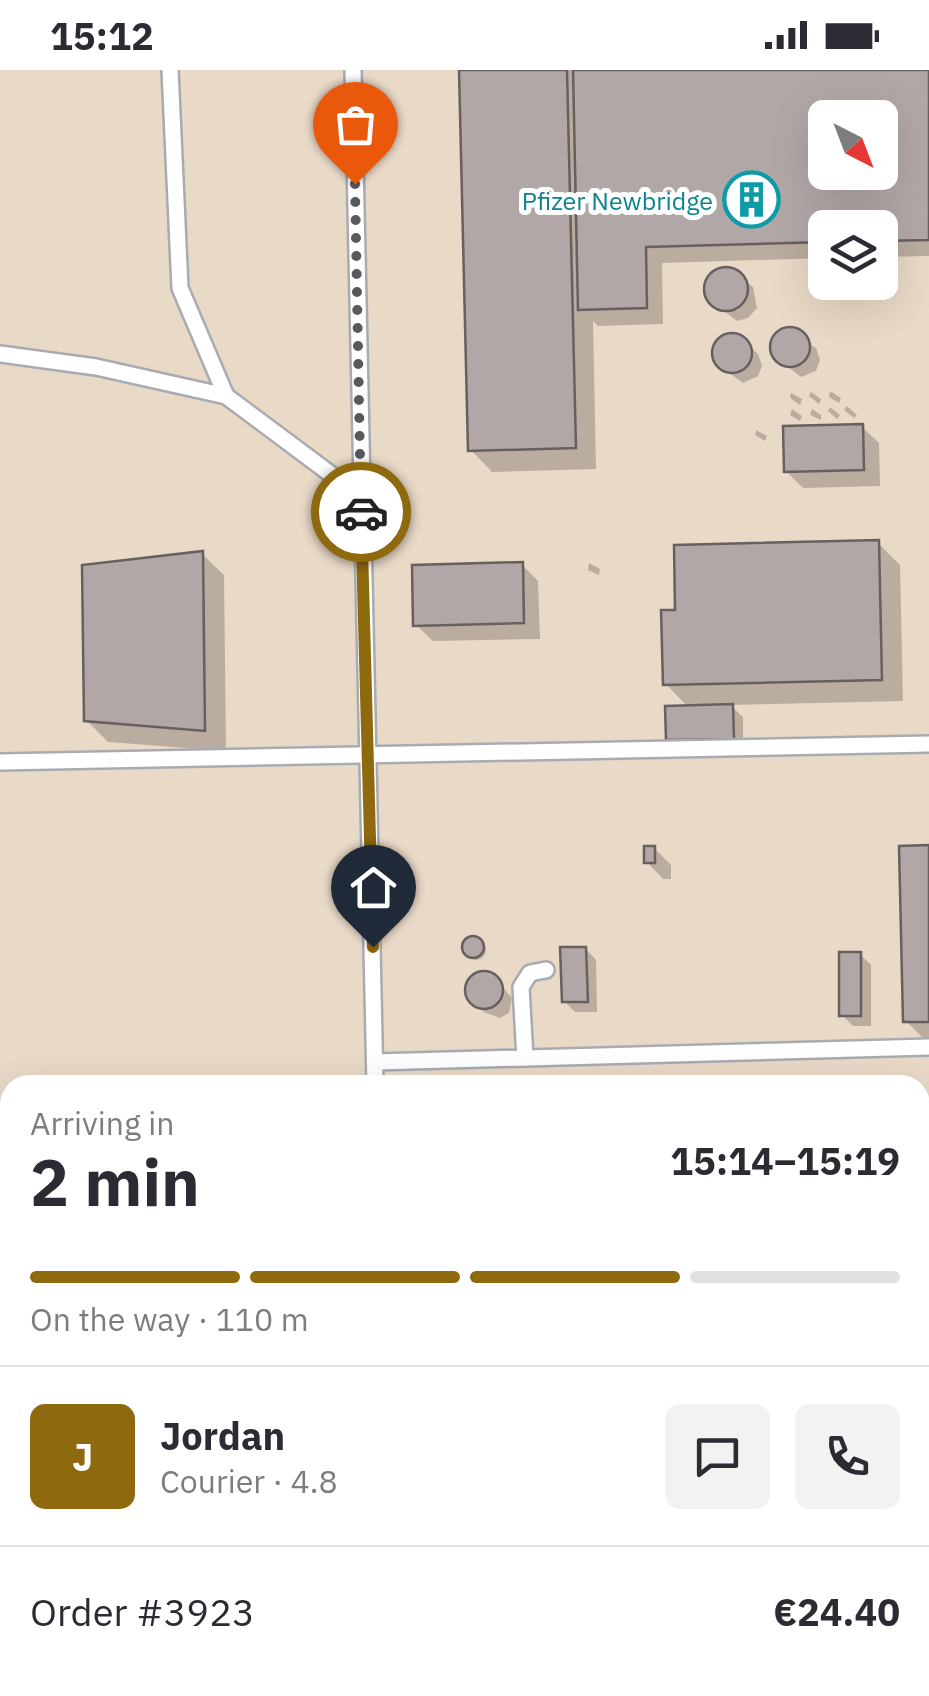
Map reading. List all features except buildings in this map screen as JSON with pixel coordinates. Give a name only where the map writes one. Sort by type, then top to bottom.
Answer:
[{"type":"lane","points":[[170,70],[180,288],[226,396]]},
{"type":"lane","points":[[353,70],[376,1075]]},
{"type":"lane","points":[[0,354],[96,367],[226,396],[344,484],[360,487]]},
{"type":"lane","points":[[0,762],[929,744]]},
{"type":"lane","points":[[525,1058],[522,987],[530,972],[546,970]]},
{"type":"lane","points":[[375,1062],[929,1047]]},
{"type":"shaded area","name":"Pfizer Newbridge","points":[[0,70],[929,70],[929,1075],[0,1075]]},
{"type":"way so far","points":[[355,184],[361,512]]},
{"type":"place","name":"Pfizer Newbridge","points":[[752,200]]},
{"type":"route","points":[[361,512],[373,947]]}]
